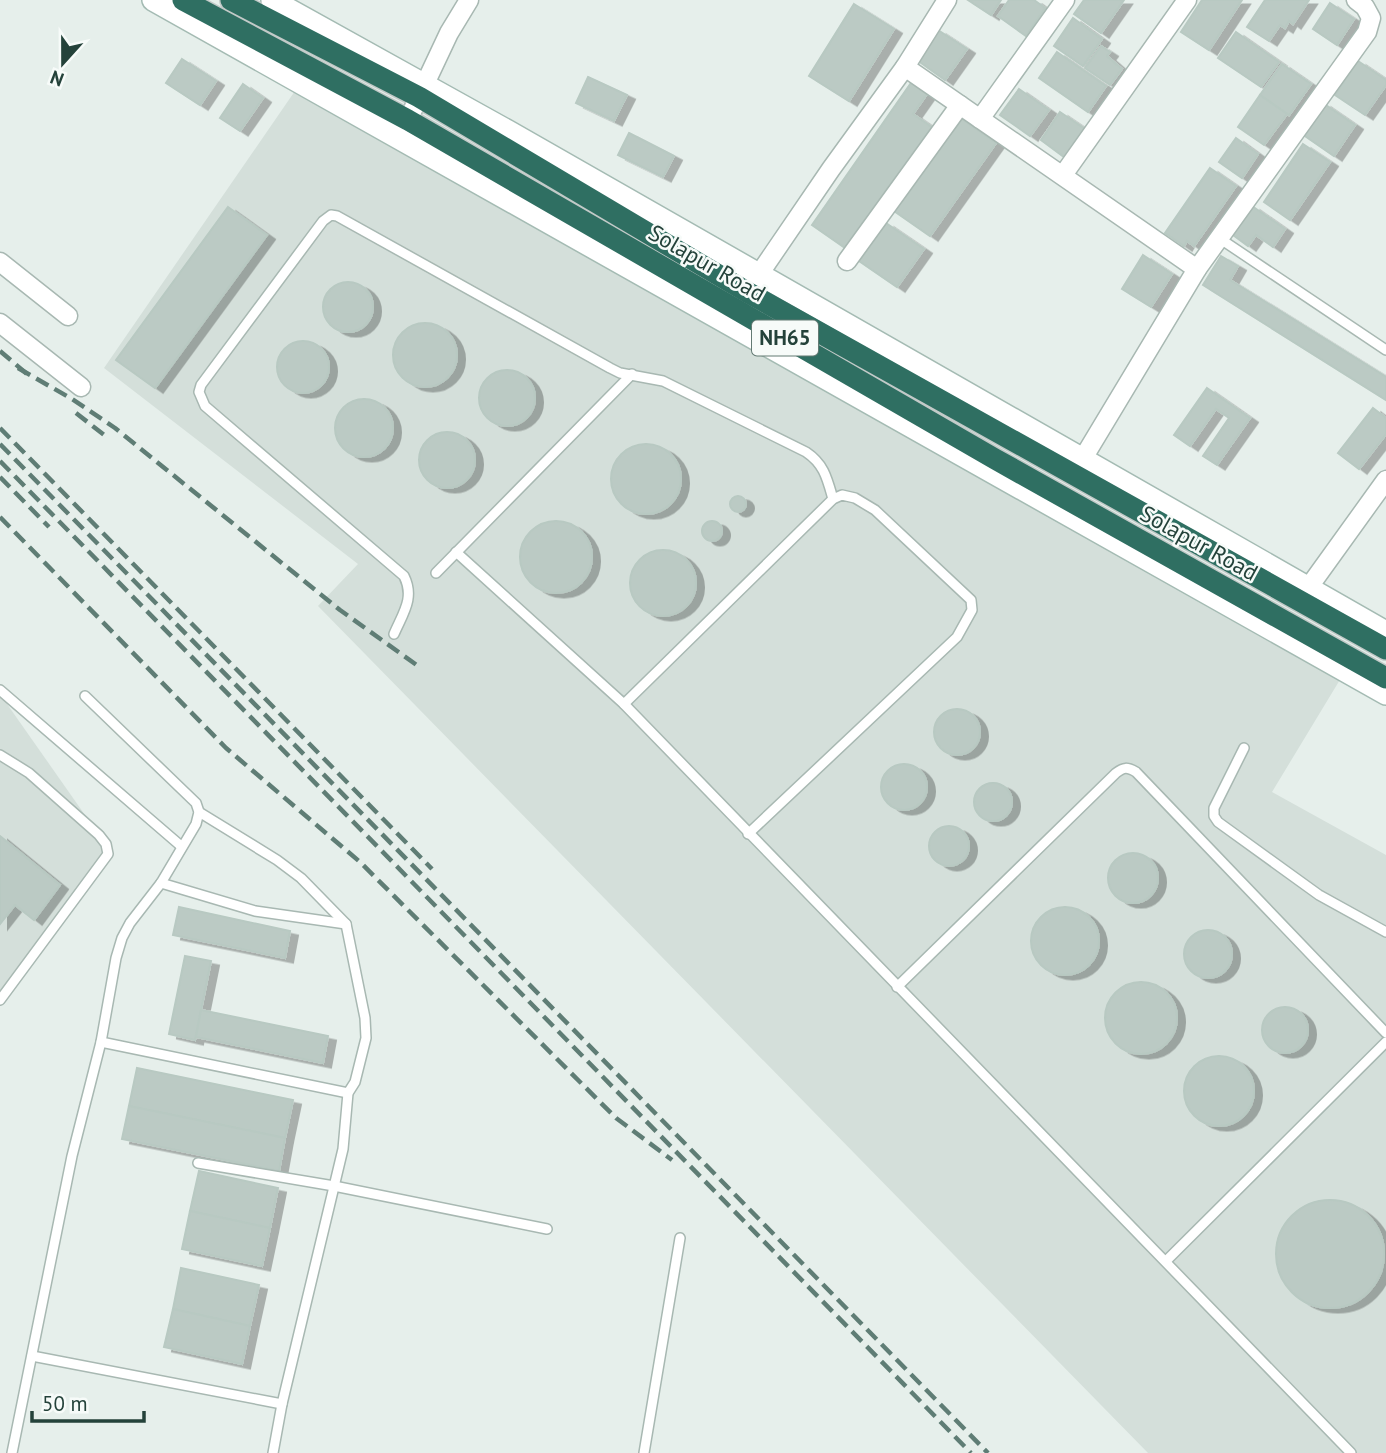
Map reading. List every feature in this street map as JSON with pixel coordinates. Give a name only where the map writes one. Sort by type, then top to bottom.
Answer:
[{"type":"highway","name":"Solapur Road","points":[[183,0],[408,120],[995,459],[1386,678]]},
{"type":"highway","name":"Solapur Road","points":[[231,0],[421,91],[752,283],[1007,437],[1304,594],[1386,649]]},
{"type":"highway","points":[[995,459],[1007,437]]},
{"type":"street","points":[[153,0],[1386,694]]},
{"type":"street","points":[[272,0],[421,91]]},
{"type":"street","points":[[408,120],[449,33],[469,0]]},
{"type":"street","points":[[947,0],[905,67],[752,283],[1082,460],[1304,594],[1386,632]]},
{"type":"street","points":[[980,119],[1065,0]]},
{"type":"street","points":[[1063,175],[1187,0]]},
{"type":"street","points":[[1082,460],[1197,269],[1367,32],[1371,18],[1356,0]]},
{"type":"street","points":[[905,67],[1197,269]]},
{"type":"street","points":[[847,261],[960,106]]},
{"type":"street","points":[[0,262],[68,316]]},
{"type":"street","points":[[0,323],[82,387]]},
{"type":"street","points":[[1304,594],[1386,480]]},
{"type":"lane","points":[[394,634],[410,595],[410,588],[404,576],[205,406],[199,391],[201,384],[326,217],[331,215],[611,368],[663,381],[806,452],[819,461],[825,471],[833,499]]},
{"type":"lane","points":[[1219,238],[1386,349]]},
{"type":"lane","points":[[436,573],[632,374]]},
{"type":"lane","points":[[624,704],[833,499],[842,495],[855,498],[875,510],[971,600],[972,610],[957,637],[748,834]]},
{"type":"lane","points":[[456,552],[624,704],[1351,1453]]},
{"type":"lane","points":[[0,690],[181,846]]},
{"type":"lane","points":[[12,1453],[72,1156],[101,1042],[116,958],[130,923],[161,883],[195,824],[199,812],[196,803],[85,696]]},
{"type":"lane","points":[[1244,748],[1214,808],[1214,816],[1218,822],[1319,895],[1386,932]]},
{"type":"lane","points":[[0,755],[29,773],[99,835],[106,844],[108,854],[0,1000]]},
{"type":"lane","points":[[897,987],[1116,773],[1123,768],[1129,768],[1136,772],[1386,1033]]},
{"type":"lane","points":[[199,812],[293,872],[346,924],[365,1018],[366,1038],[355,1082],[348,1093],[343,1149],[282,1404],[273,1453]]},
{"type":"lane","points":[[161,883],[255,911],[346,924]]},
{"type":"lane","points":[[101,1042],[348,1093]]},
{"type":"lane","points":[[1166,1261],[1386,1042]]},
{"type":"lane","points":[[198,1163],[334,1186],[547,1229]]},
{"type":"lane","points":[[644,1453],[680,1238]]},
{"type":"lane","points":[[32,1356],[282,1404]]},
{"type":"shaded area","points":[[297,88],[1341,678],[1272,792],[1386,855],[1386,1453],[1148,1453],[318,606],[358,564],[104,368]]},
{"type":"shaded area","points":[[0,694],[99,835],[108,854],[0,998]]},
{"type":"building","points":[[968,0],[1001,0],[991,15]]},
{"type":"building","points":[[1009,0],[1034,0],[1045,8],[1026,36],[998,16]]},
{"type":"building","points":[[1084,0],[1124,0],[1101,33],[1074,14]]},
{"type":"building","points":[[1202,0],[1242,0],[1209,50],[1181,32]]},
{"type":"building","points":[[1265,0],[1309,0],[1293,24],[1289,21],[1285,28],[1280,25],[1269,41],[1247,27]]},
{"type":"building","points":[[1330,3],[1354,19],[1337,45],[1313,29]]},
{"type":"building","points":[[854,4],[894,29],[849,101],[809,76]]},
{"type":"building","points":[[1073,18],[1102,39],[1083,66],[1054,46]]},
{"type":"building","points":[[938,30],[967,49],[945,80],[917,60]]},
{"type":"building","points":[[1236,32],[1279,62],[1261,87],[1218,58]]},
{"type":"building","points":[[1101,46],[1110,52],[1107,56],[1122,69],[1110,85],[1085,68]]},
{"type":"building","points":[[1057,52],[1106,86],[1088,112],[1039,78]]},
{"type":"building","points":[[182,59],[216,81],[200,105],[166,83]]},
{"type":"building","points":[[1358,61],[1386,80],[1386,85],[1365,115],[1335,95]]},
{"type":"building","points":[[1282,64],[1311,84],[1289,115],[1260,95]]},
{"type":"building","points":[[588,77],[627,95],[614,121],[576,103]]},
{"type":"building","points":[[911,83],[927,94],[913,114],[933,128],[848,250],[812,225]]},
{"type":"building","points":[[243,84],[263,98],[240,131],[220,118]]},
{"type":"building","points":[[1019,89],[1049,110],[1030,136],[1000,115]]},
{"type":"building","points":[[1260,95],[1287,114],[1264,145],[1238,127]]},
{"type":"building","points":[[1323,103],[1355,125],[1334,156],[1302,134]]},
{"type":"building","points":[[1060,112],[1088,131],[1068,160],[1041,140]]},
{"type":"building","points":[[959,117],[996,143],[930,236],[894,211]]},
{"type":"building","points":[[629,133],[674,156],[663,177],[618,155]]},
{"type":"building","points":[[1236,138],[1258,154],[1242,178],[1219,162]]},
{"type":"building","points":[[1303,144],[1330,162],[1290,220],[1264,202]]},
{"type":"building","points":[[1210,168],[1236,186],[1194,246],[1187,241],[1184,246],[1165,233]]},
{"type":"building","points":[[1252,206],[1285,229],[1273,247],[1256,235],[1248,246],[1233,235]]},
{"type":"building","points":[[228,207],[267,235],[155,388],[116,360]]},
{"type":"building","points":[[886,223],[924,249],[897,287],[859,261]]},
{"type":"building","points":[[1143,255],[1172,274],[1151,307],[1122,289]]},
{"type":"building","points":[[1221,256],[1238,266],[1230,280],[1386,377],[1386,400],[1203,285]]},
{"type":"building","points":[[348,282],[366,289],[373,307],[366,325],[348,332],[330,325],[323,307],[330,289]]},
{"type":"building","points":[[425,323],[437,325],[448,332],[455,343],[455,367],[448,378],[437,385],[425,387],[413,385],[402,378],[395,367],[393,355],[395,343],[402,332],[413,325]]},
{"type":"building","points":[[303,341],[322,348],[329,367],[322,386],[303,393],[284,386],[277,367],[284,348]]},
{"type":"building","points":[[507,370],[518,372],[527,378],[533,387],[533,409],[527,418],[518,424],[507,426],[496,424],[487,418],[481,409],[479,398],[481,387],[487,378],[496,372]]},
{"type":"building","points":[[1207,388],[1250,418],[1217,465],[1203,456],[1229,418],[1216,409],[1190,446],[1174,435]]},
{"type":"building","points":[[364,399],[380,404],[388,412],[393,428],[388,444],[380,452],[364,457],[348,452],[340,444],[335,428],[340,412],[348,404]]},
{"type":"building","points":[[1373,408],[1386,418],[1386,434],[1359,469],[1338,453]]},
{"type":"building","points":[[447,432],[458,434],[467,440],[473,449],[473,471],[467,480],[458,486],[447,488],[436,486],[427,480],[421,471],[419,460],[421,449],[427,440],[436,434]]},
{"type":"building","points":[[646,444],[671,454],[681,479],[671,504],[646,514],[621,504],[611,479],[621,454]]},
{"type":"building","points":[[738,496],[744,498],[744,510],[738,512],[732,510],[730,504],[732,498]]},
{"type":"building","points":[[556,521],[576,527],[586,537],[592,557],[586,577],[576,587],[556,593],[536,587],[526,577],[520,557],[526,537],[536,527]]},
{"type":"building","points":[[712,521],[719,524],[722,531],[719,538],[712,541],[705,538],[702,531],[705,524]]},
{"type":"building","points":[[657,550],[669,550],[681,555],[691,565],[696,583],[694,596],[681,611],[669,616],[657,616],[645,611],[635,601],[630,589],[630,577],[635,565],[645,555]]},
{"type":"building","points":[[957,709],[973,716],[980,732],[973,748],[957,755],[941,748],[934,732],[941,716]]},
{"type":"building","points":[[904,764],[920,771],[927,787],[920,803],[904,810],[888,803],[881,787],[888,771]]},
{"type":"building","points":[[993,783],[1007,788],[1012,802],[1007,816],[993,821],[979,816],[974,802],[979,788]]},
{"type":"building","points":[[949,826],[957,827],[963,832],[968,838],[968,854],[963,860],[957,865],[949,866],[941,865],[935,860],[930,854],[929,846],[930,838],[935,832],[941,827]]},
{"type":"building","points":[[0,836],[60,885],[34,920],[15,905],[0,924]]},
{"type":"building","points":[[1133,853],[1151,860],[1158,878],[1151,896],[1133,903],[1115,896],[1108,878],[1115,860]]},
{"type":"building","points":[[179,907],[290,931],[285,958],[173,935]]},
{"type":"building","points":[[1058,907],[1072,907],[1084,912],[1094,922],[1099,941],[1094,960],[1084,970],[1072,975],[1058,975],[1046,970],[1036,960],[1031,948],[1031,934],[1036,922],[1046,912]]},
{"type":"building","points":[[1208,930],[1225,937],[1232,954],[1225,971],[1208,978],[1191,971],[1184,954],[1191,937]]},
{"type":"building","points":[[185,956],[211,961],[195,1040],[169,1034]]},
{"type":"building","points":[[1141,982],[1161,988],[1171,998],[1177,1018],[1171,1038],[1161,1048],[1141,1054],[1121,1048],[1111,1038],[1105,1018],[1111,998],[1121,988]]},
{"type":"building","points":[[1285,1007],[1301,1014],[1308,1030],[1301,1046],[1285,1053],[1269,1046],[1262,1030],[1269,1014]]},
{"type":"building","points":[[201,1010],[328,1036],[323,1063],[196,1037]]},
{"type":"building","points":[[1226,1056],[1239,1062],[1248,1071],[1252,1077],[1252,1105],[1244,1116],[1233,1124],[1212,1126],[1194,1116],[1186,1105],[1184,1084],[1194,1066],[1205,1058]]},
{"type":"building","points":[[137,1068],[293,1100],[285,1138],[129,1106]]},
{"type":"building","points":[[129,1106],[285,1138],[279,1171],[122,1139]]},
{"type":"building","points":[[199,1171],[278,1188],[270,1228],[190,1211]]},
{"type":"building","points":[[1330,1200],[1351,1204],[1368,1216],[1380,1233],[1384,1254],[1380,1275],[1368,1292],[1351,1304],[1330,1308],[1309,1304],[1292,1292],[1280,1275],[1276,1254],[1280,1233],[1292,1216],[1309,1204]]},
{"type":"building","points":[[190,1211],[270,1228],[262,1266],[182,1249]]},
{"type":"building","points":[[181,1268],[259,1285],[250,1326],[173,1309]]},
{"type":"building","points":[[173,1309],[250,1326],[242,1364],[164,1347]]},
{"type":"railway","points":[[0,351],[27,374]]},
{"type":"railway","points":[[18,368],[115,428],[340,610],[418,666]]},
{"type":"railway","points":[[76,413],[108,438]]},
{"type":"railway","points":[[0,428],[432,869]]},
{"type":"railway","points":[[0,444],[988,1453]]},
{"type":"railway","points":[[0,461],[971,1453]]},
{"type":"railway","points":[[0,477],[49,527]]},
{"type":"railway","points":[[0,517],[226,748],[360,862],[616,1118],[672,1160]]}]
